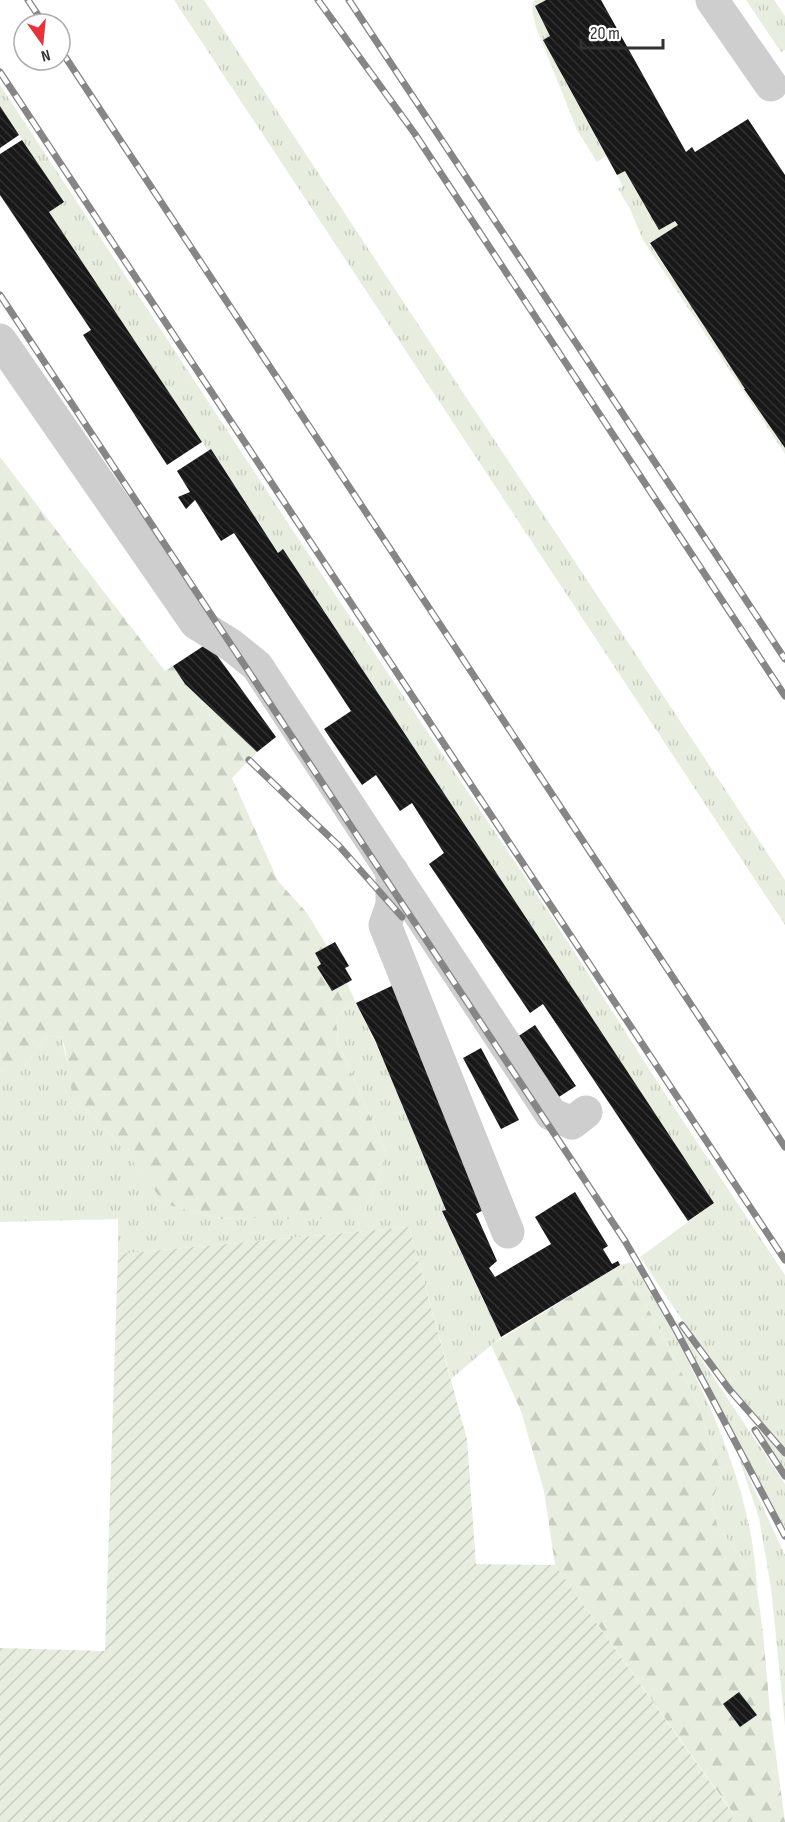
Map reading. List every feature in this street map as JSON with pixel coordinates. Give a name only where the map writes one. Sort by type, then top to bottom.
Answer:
[{"type":"lane","points":[[712,0],[780,89]]},
{"type":"lane","points":[[0,340],[196,623],[231,645],[257,666],[551,1114],[572,1123],[586,1113]]},
{"type":"lane","points":[[392,871],[392,905],[385,925],[508,1232]]},
{"type":"green space","points":[[174,0],[204,0],[785,880],[785,925]]},
{"type":"green space","points":[[534,0],[546,0],[535,7],[550,36],[543,40],[606,156],[597,162],[577,130],[536,27],[532,10]]},
{"type":"green space","points":[[746,0],[774,0],[785,16],[785,50],[781,52]]},
{"type":"green space","points":[[0,85],[338,599],[548,911],[785,1275],[785,1449],[731,1387],[640,1257],[714,1203],[283,550],[278,553],[212,450],[209,452],[49,212],[63,202],[0,106]]},
{"type":"green space","points":[[625,171],[678,225],[650,244],[744,390],[785,448],[785,454],[643,240],[630,209],[618,189],[623,186],[617,175]]},
{"type":"green space","points":[[0,457],[165,671],[173,666],[185,684],[257,752],[232,778],[278,881],[307,913],[327,946],[315,953],[321,964],[318,967],[332,991],[347,983],[356,1003],[347,1007],[336,1019],[338,1043],[387,1155],[364,1214],[316,1219],[221,1219],[165,1204],[116,1139],[77,1103],[72,1094],[65,1048],[61,1037],[48,1035],[20,1072],[0,1070]]},
{"type":"green space","points":[[356,1003],[381,1055],[446,1210],[442,1212],[501,1337],[451,1379],[409,1227],[118,1254],[118,1219],[0,1222],[0,1070],[20,1072],[48,1035],[61,1037],[77,1103],[116,1139],[166,1204],[221,1219],[364,1214],[387,1155],[338,1043],[336,1019],[347,1007]]},
{"type":"green space","points":[[409,1227],[467,1439],[476,1564],[555,1565],[733,1814],[731,1822],[0,1822],[0,1648],[105,1651],[118,1254]]},
{"type":"green space","points":[[632,1262],[675,1337],[715,1419],[744,1504],[753,1546],[757,1589],[741,1557],[717,1525],[712,1501],[722,1475],[696,1400],[643,1299],[620,1265]]},
{"type":"green space","points":[[620,1265],[643,1299],[696,1400],[722,1475],[712,1501],[717,1525],[741,1557],[757,1589],[785,1822],[731,1822],[733,1813],[555,1565],[544,1491],[521,1411],[491,1345]]},
{"type":"green space","points":[[667,1308],[785,1484],[785,1528]]},
{"type":"green space","points":[[755,1425],[785,1458],[785,1472]]},
{"type":"green space","points":[[737,1452],[785,1555],[785,1726],[771,1588],[759,1518]]},
{"type":"building","points":[[546,0],[601,0],[686,152],[692,147],[695,152],[748,119],[785,175],[785,448],[650,243],[678,225],[675,221],[659,230],[625,171],[617,175],[543,40],[550,36],[535,6]]},
{"type":"building","points":[[0,106],[19,135],[0,148]]},
{"type":"building","points":[[22,140],[64,202],[49,212],[202,442],[167,465],[83,335],[91,330],[0,195],[0,154]]},
{"type":"building","points":[[211,449],[278,553],[283,549],[714,1203],[688,1221],[543,1004],[530,1013],[429,864],[444,853],[412,803],[400,811],[376,775],[362,785],[324,729],[351,711],[234,533],[221,541],[195,500],[186,509],[178,497],[190,492],[177,471]]},
{"type":"building","points":[[208,643],[276,737],[257,752],[185,684],[173,666]]},
{"type":"building","points":[[335,942],[349,966],[345,968],[352,980],[332,991],[317,967],[321,964],[315,953]]},
{"type":"building","points":[[402,981],[489,1207],[476,1214],[497,1261],[489,1268],[495,1277],[551,1244],[535,1217],[575,1192],[608,1246],[603,1249],[612,1264],[618,1261],[620,1265],[501,1337],[442,1211],[446,1210],[375,1040],[356,1003]]},
{"type":"building","points":[[535,1025],[576,1086],[551,1102],[511,1041]]},
{"type":"building","points":[[481,1048],[519,1120],[501,1129],[463,1058]]},
{"type":"building","points":[[739,1692],[757,1715],[740,1727],[723,1704]]},
{"type":"railway","points":[[28,0],[36,12]]},
{"type":"railway","points":[[318,0],[415,134],[785,696]]},
{"type":"railway","points":[[349,0],[785,659]]},
{"type":"railway","points":[[72,67],[785,1147]]},
{"type":"railway","points":[[0,72],[785,1260]]},
{"type":"railway","points":[[0,295],[625,1241],[676,1330],[785,1536]]},
{"type":"railway","points":[[249,760],[339,846],[402,917]]},
{"type":"railway","points":[[682,1325],[729,1389],[785,1453]]},
{"type":"railway","points":[[755,1430],[785,1476]]}]
